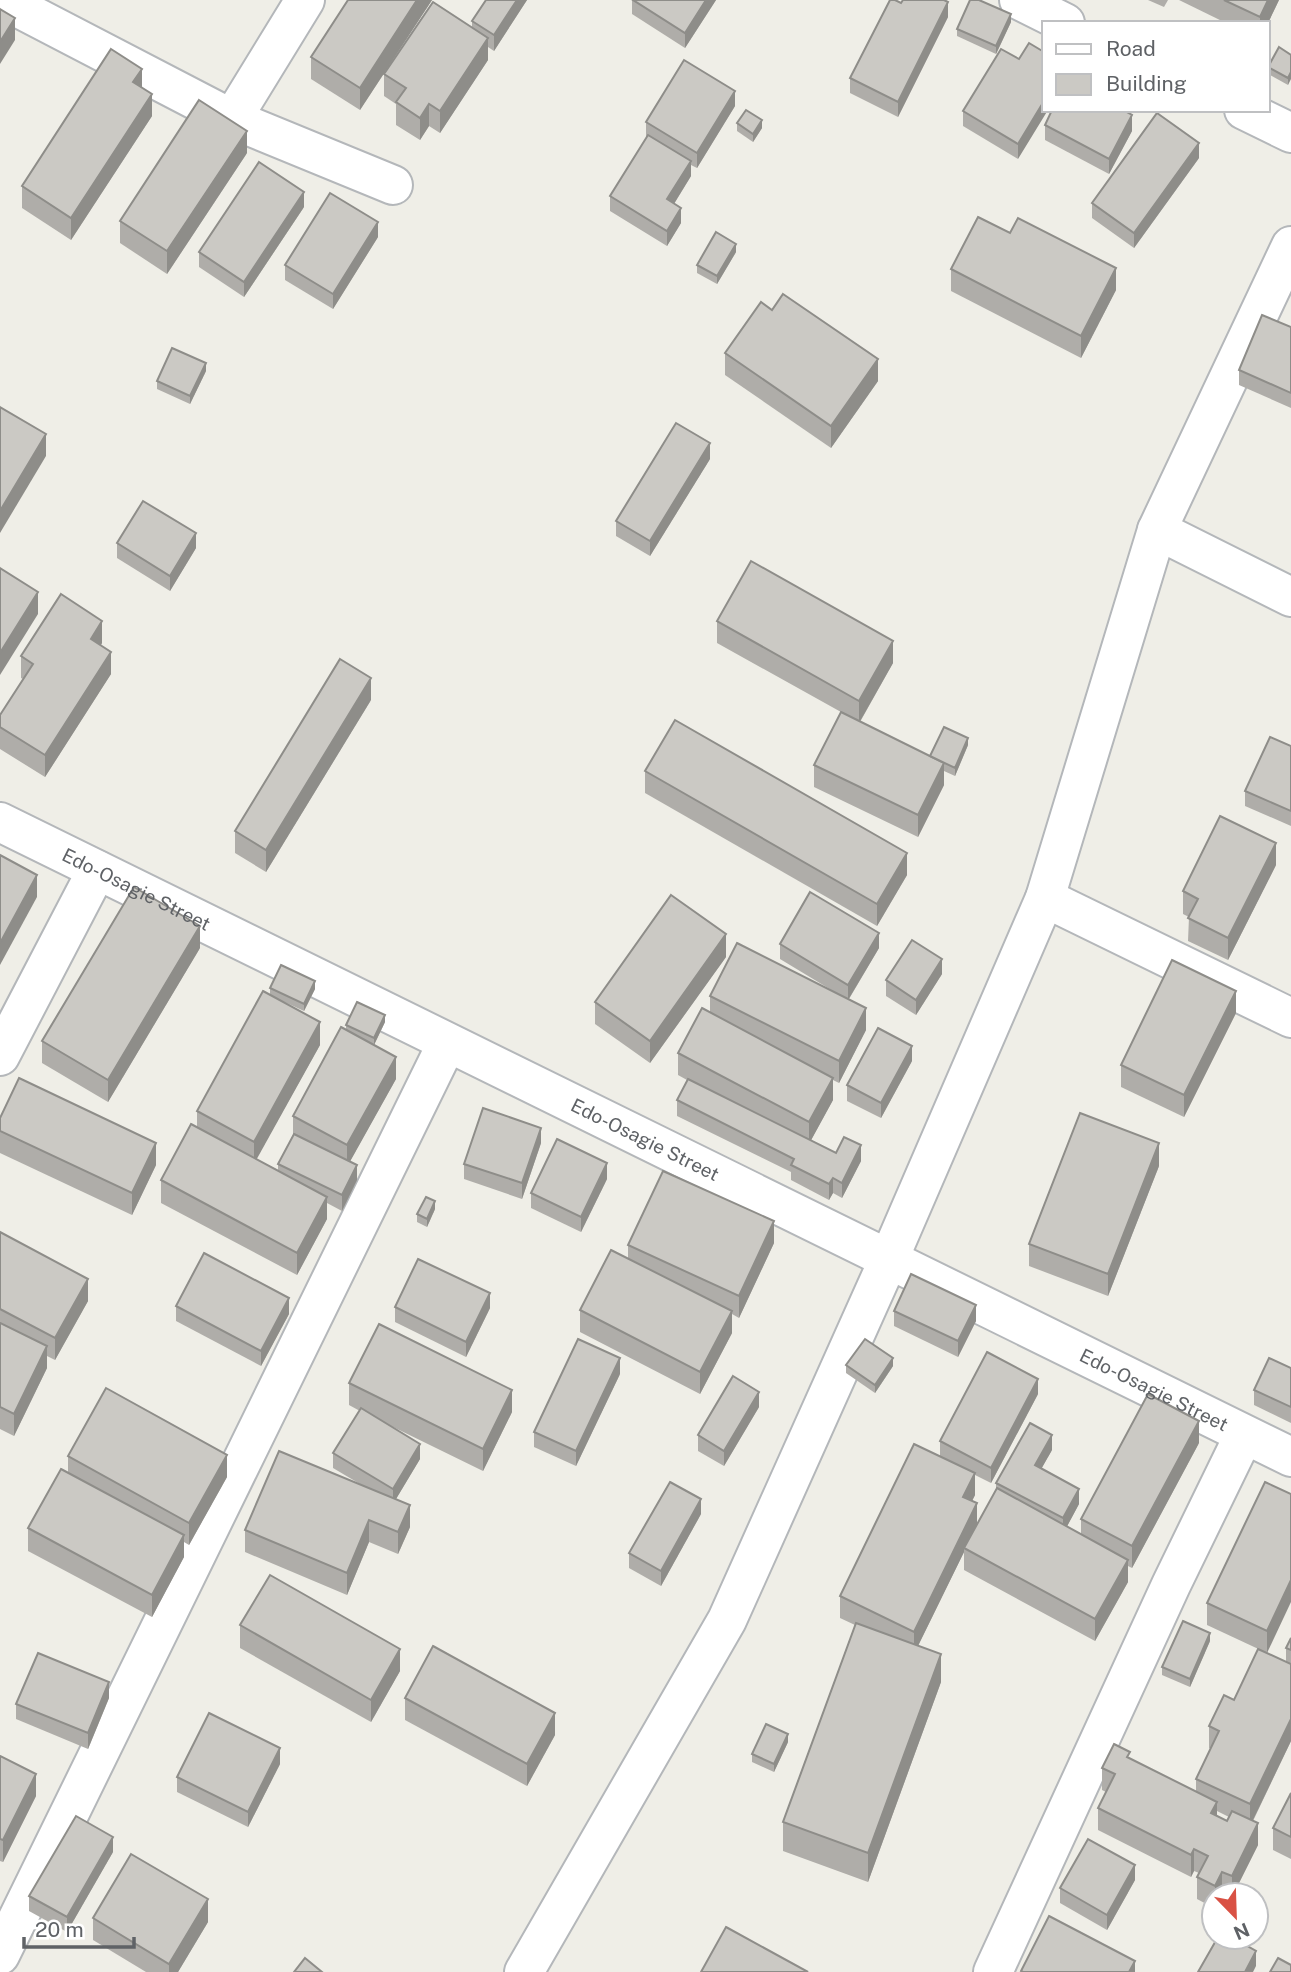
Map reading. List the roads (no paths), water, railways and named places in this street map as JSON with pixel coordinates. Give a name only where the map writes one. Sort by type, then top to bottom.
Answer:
[{"type":"street","points":[[4,0],[232,119],[393,185]]},
{"type":"street","points":[[232,119],[305,0]]},
{"type":"street","points":[[1019,0],[1061,21]]},
{"type":"street","points":[[1248,112],[1291,133]]},
{"type":"street","points":[[524,1972],[727,1620],[888,1261],[1045,898],[1157,530],[1291,246]]},
{"type":"street","points":[[1157,530],[1291,597]]},
{"type":"street","name":"Edo-Osagie Street","points":[[0,822],[1291,1457]]},
{"type":"street","points":[[0,1056],[97,870]]},
{"type":"street","points":[[1045,898],[1291,1018]]},
{"type":"street","points":[[0,1955],[447,1043]]},
{"type":"street","points":[[993,1972],[1244,1435]]}]
